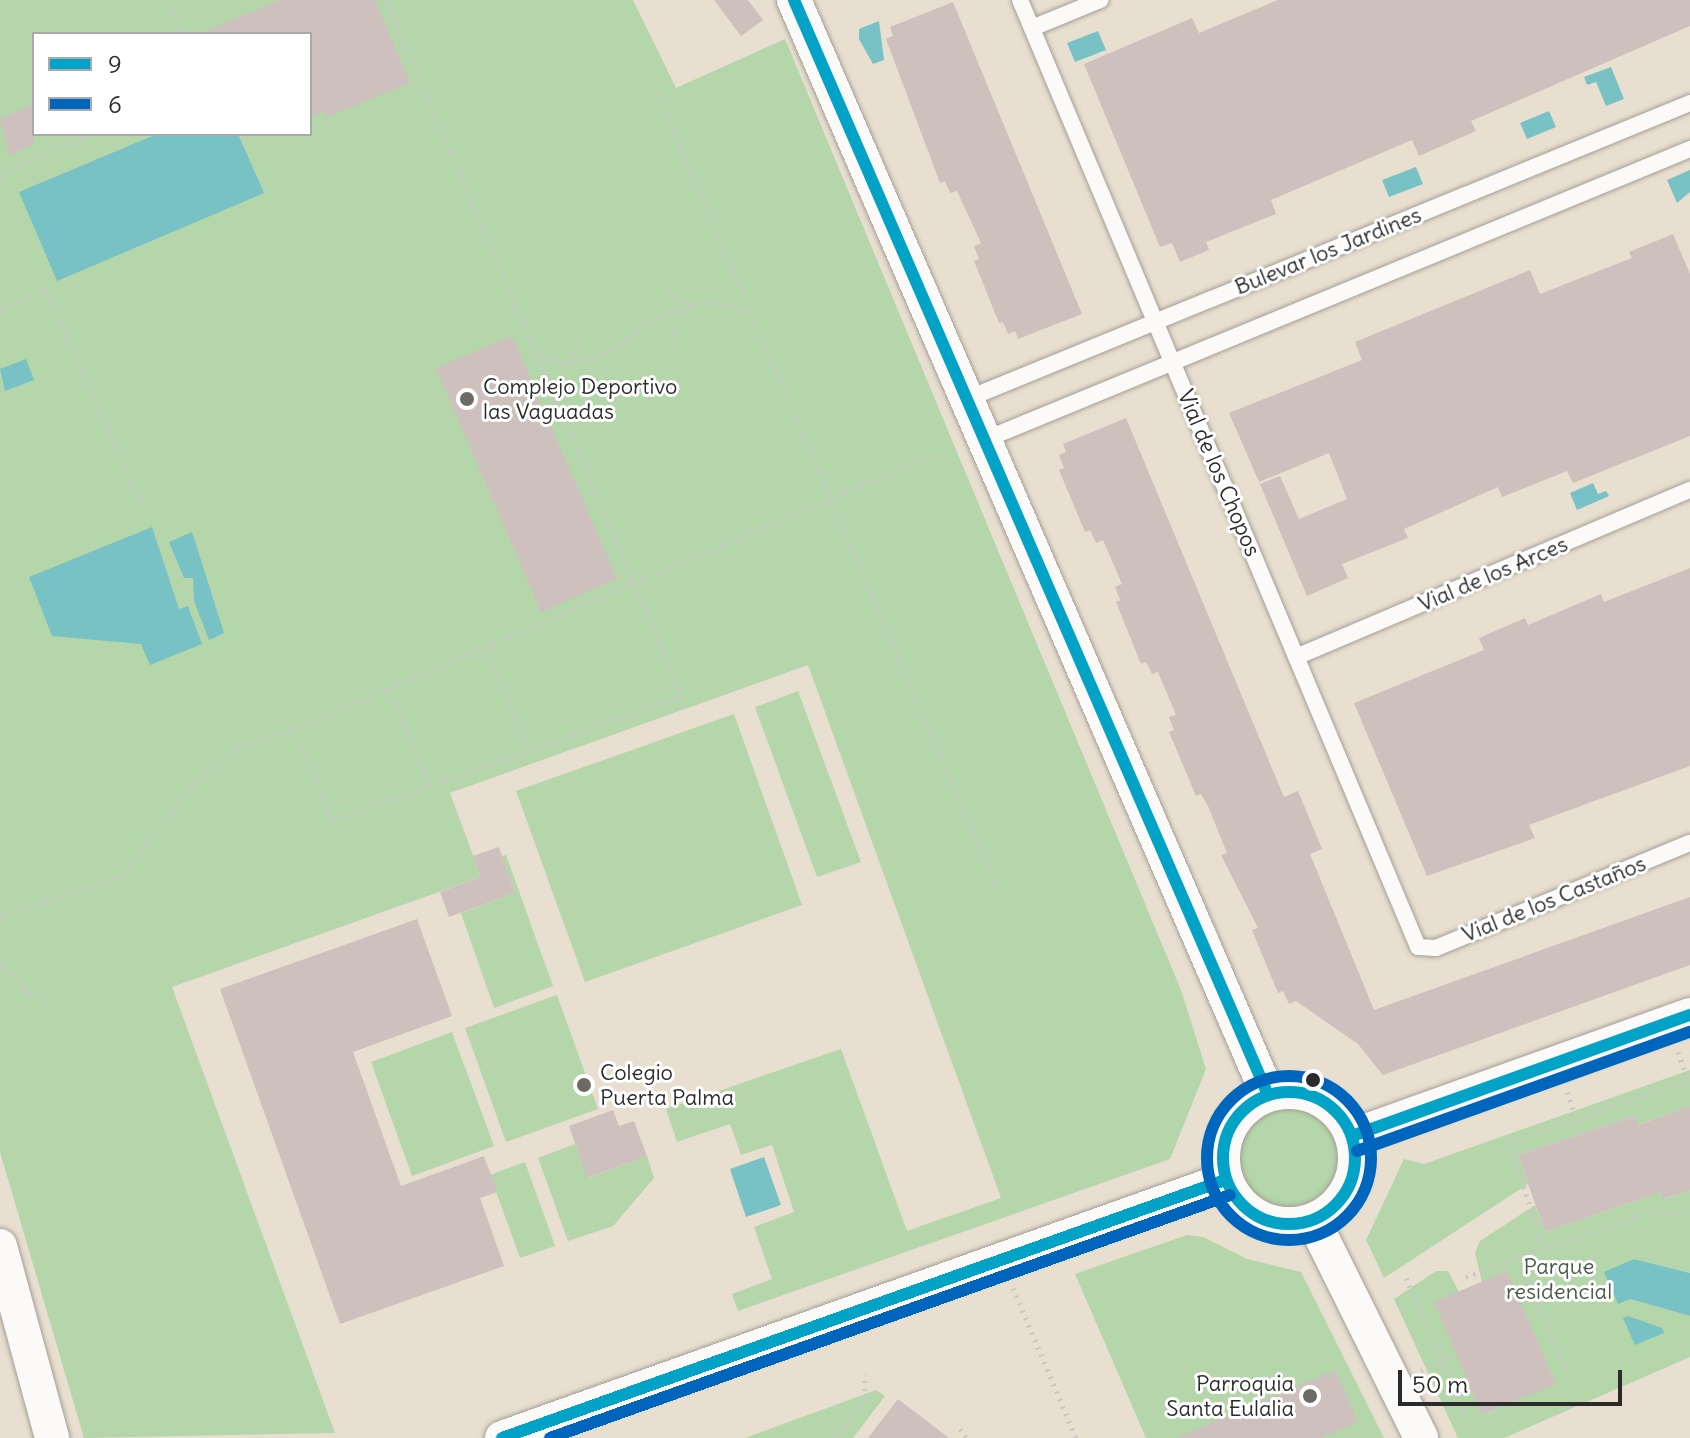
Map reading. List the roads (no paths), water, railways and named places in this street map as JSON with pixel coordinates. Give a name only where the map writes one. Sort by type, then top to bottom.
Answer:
[{"type":"street","points":[[794,0],[1268,1095]]},
{"type":"street","points":[[1352,1136],[1690,1015]]},
{"type":"street","points":[[1268,1095],[1309,1095],[1327,1104],[1352,1136],[1353,1176],[1344,1194],[1313,1220],[1271,1222],[1252,1213],[1225,1180],[1225,1139],[1234,1119],[1268,1095]]},
{"type":"street","points":[[502,1438],[1225,1180]]},
{"type":"street","points":[[1313,1220],[1421,1438]]},
{"type":"street","points":[[0,1246],[52,1438]]},
{"type":"lane","name":"Vial de los Chopos","points":[[1020,0],[1418,947]]},
{"type":"lane","points":[[1032,28],[1100,0]]},
{"type":"lane","name":"Bulevar los Jardines","points":[[967,399],[1690,103]]},
{"type":"lane","name":"Bulevar los Jardines","points":[[984,440],[1690,149]]},
{"type":"lane","name":"Vial de los Arces","points":[[1296,657],[1690,490]]},
{"type":"lane","name":"Vial de los Castaños","points":[[1418,947],[1436,948],[1690,843]]},
{"type":"water","points":[[879,21],[884,60],[873,64],[859,39],[859,29]]},
{"type":"water","points":[[1098,31],[1106,50],[1075,62],[1067,43]]},
{"type":"water","points":[[1611,67],[1624,99],[1606,106],[1596,82],[1587,85],[1584,77]]},
{"type":"water","points":[[1549,111],[1556,127],[1527,139],[1520,123]]},
{"type":"water","points":[[152,136],[239,136],[264,193],[57,281],[19,192]]},
{"type":"water","points":[[1416,167],[1423,184],[1389,197],[1382,180]]},
{"type":"water","points":[[1690,170],[1690,192],[1677,203],[1667,180]]},
{"type":"water","points":[[26,359],[34,380],[5,391],[0,369]]},
{"type":"water","points":[[1593,483],[1598,494],[1606,491],[1609,496],[1577,510],[1570,493]]},
{"type":"water","points":[[152,527],[179,609],[188,606],[202,644],[150,665],[141,644],[52,636],[29,577]]},
{"type":"water","points":[[192,532],[224,633],[209,640],[194,601],[193,578],[184,578],[169,542]]},
{"type":"water","points":[[764,1157],[781,1205],[746,1217],[730,1169]]},
{"type":"water","points":[[1634,1259],[1690,1273],[1690,1316],[1630,1299],[1618,1304],[1604,1272]]},
{"type":"water","points":[[1628,1316],[1662,1328],[1664,1333],[1635,1345],[1623,1318]]},
{"type":"place","name":"Complejo Deportivo las Vaguadas","points":[[467,399]]},
{"type":"place","name":"Colegio Puerta Palma","points":[[584,1085]]},
{"type":"place","name":"Parroquia Santa Eulalia","points":[[1310,1396]]},
{"type":"park label","name":"Parque residencial","points":[[1559,1278]]}]
